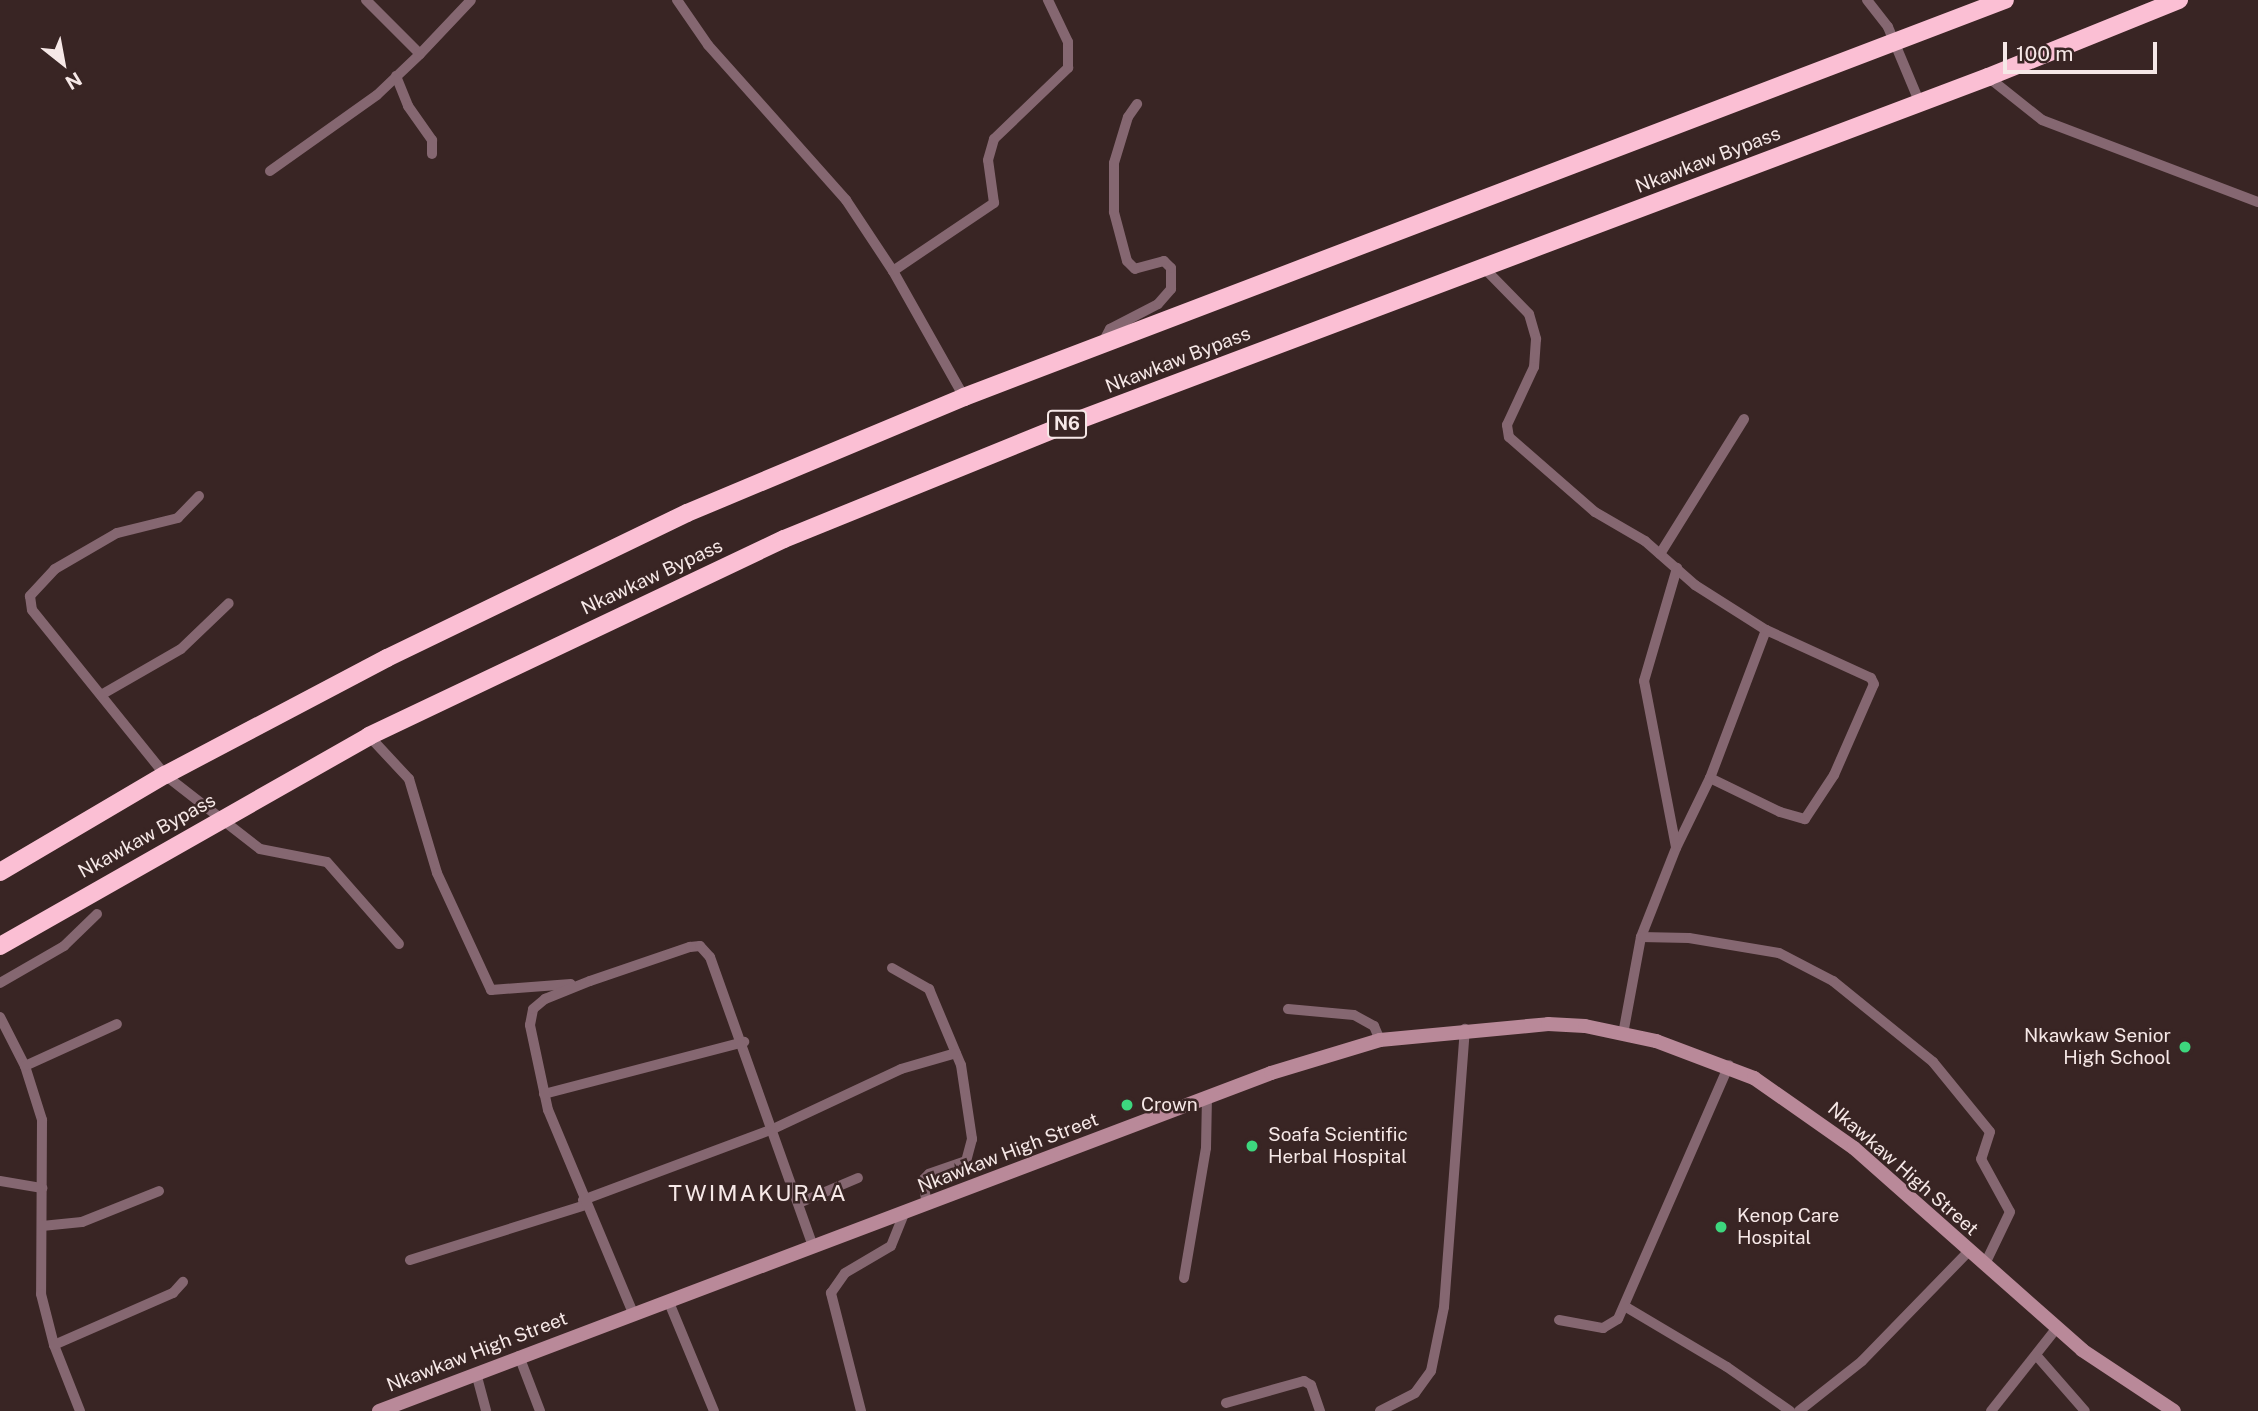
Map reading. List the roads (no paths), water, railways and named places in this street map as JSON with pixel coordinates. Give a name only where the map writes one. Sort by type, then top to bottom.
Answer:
[{"type":"highway","points":[[0,872],[165,775],[387,658],[674,519],[964,397],[1894,45],[2005,0]]},
{"type":"highway","name":"Nkawkaw Bypass","points":[[0,946],[369,736],[784,539],[1060,427],[1484,268],[1919,100],[1988,77],[2179,0]]},
{"type":"main road","name":"Nkawkaw High Street","points":[[379,1411],[812,1244],[927,1204],[1207,1097],[1380,1040],[1465,1029],[1548,1024],[1623,1034],[1729,1065],[1822,1123],[2056,1329],[2099,1363],[2174,1411]]},
{"type":"street","points":[[366,0],[420,54]]},
{"type":"street","points":[[270,171],[340,123],[396,76],[471,0]]},
{"type":"street","points":[[677,0],[708,45],[823,170],[893,271],[964,397]]},
{"type":"street","points":[[893,271],[994,203],[988,160],[994,139],[1069,68],[1068,42],[1048,0]]},
{"type":"street","points":[[1867,0],[1881,14],[1919,100]]},
{"type":"street","points":[[396,76],[408,106],[432,139],[432,154]]},
{"type":"street","points":[[1988,77],[2042,120],[2258,202]]},
{"type":"street","points":[[1101,346],[1110,329],[1158,304],[1171,289],[1171,268],[1164,261],[1135,269],[1127,261],[1114,212],[1114,163],[1128,117],[1137,104]]},
{"type":"street","points":[[1484,268],[1529,314],[1536,339],[1534,367],[1507,425],[1509,437],[1595,512],[1660,554],[1722,604],[1766,630],[1871,678],[1874,684],[1834,775],[1805,819],[1780,812],[1710,778]]},
{"type":"street","points":[[1660,554],[1744,419]]},
{"type":"street","points":[[199,496],[178,518],[117,533],[55,569],[30,596],[32,610],[165,775],[224,817],[260,849],[327,862],[399,944]]},
{"type":"street","points":[[1676,568],[1644,681],[1676,848]]},
{"type":"street","points":[[100,695],[181,649],[229,603]]},
{"type":"street","points":[[1623,1034],[1641,937],[1676,848],[1710,778],[1766,630]]},
{"type":"street","points":[[369,736],[409,779],[436,873],[491,990],[522,991],[590,981]]},
{"type":"street","points":[[0,983],[64,946],[97,914]]},
{"type":"street","points":[[1641,937],[1689,938],[1779,953],[1833,981],[1933,1062],[1990,1132],[1981,1159],[2010,1213],[1985,1264]]},
{"type":"street","points":[[633,1312],[585,1203],[544,1094],[530,1025],[533,1009],[545,999],[590,981],[700,946],[710,957],[744,1042],[812,1244]]},
{"type":"street","points":[[892,968],[926,985],[956,1053],[972,1139],[970,1157],[929,1174],[923,1180],[927,1204]]},
{"type":"street","points":[[1288,1009],[1354,1015],[1374,1026],[1380,1040]]},
{"type":"street","points":[[0,1017],[26,1066],[42,1120],[41,1294],[54,1345],[80,1411]]},
{"type":"street","points":[[26,1066],[117,1024]]},
{"type":"street","points":[[1380,1411],[1415,1393],[1431,1371],[1444,1307],[1465,1029]]},
{"type":"street","points":[[544,1094],[744,1042]]},
{"type":"street","points":[[410,1260],[585,1203],[774,1129],[901,1069],[956,1053]]},
{"type":"street","points":[[1559,1320],[1603,1328],[1626,1307],[1729,1065]]},
{"type":"street","points":[[1184,1278],[1206,1148],[1207,1097]]},
{"type":"street","points":[[799,1203],[858,1178]]},
{"type":"street","points":[[0,1181],[41,1188]]},
{"type":"street","points":[[42,1226],[82,1222],[159,1191]]},
{"type":"street","points":[[861,1411],[831,1293],[845,1273],[891,1246],[905,1212]]},
{"type":"street","points":[[1799,1411],[1862,1361],[1968,1252]]},
{"type":"street","points":[[54,1345],[173,1293],[183,1282]]},
{"type":"street","points":[[668,1300],[714,1411]]},
{"type":"street","points":[[1626,1307],[1727,1367],[1790,1411]]},
{"type":"street","points":[[1991,1411],[2056,1329]]},
{"type":"street","points":[[2036,1355],[2085,1411]]},
{"type":"street","points":[[519,1356],[540,1411]]},
{"type":"street","points":[[477,1373],[486,1411]]},
{"type":"street","points":[[1226,1403],[1304,1381],[1311,1385],[1320,1411]]},
{"type":"place","name":"Nkawkaw Senior High School","points":[[2185,1047]]},
{"type":"place","name":"Crown","points":[[1127,1105]]},
{"type":"place","name":"Soafa Scientific Herbal Hospital","points":[[1252,1146]]},
{"type":"place","name":"Kenop Care Hospital","points":[[1721,1227]]},
{"type":"district","name":"TWIMAKURAA","points":[[758,1193]]}]
